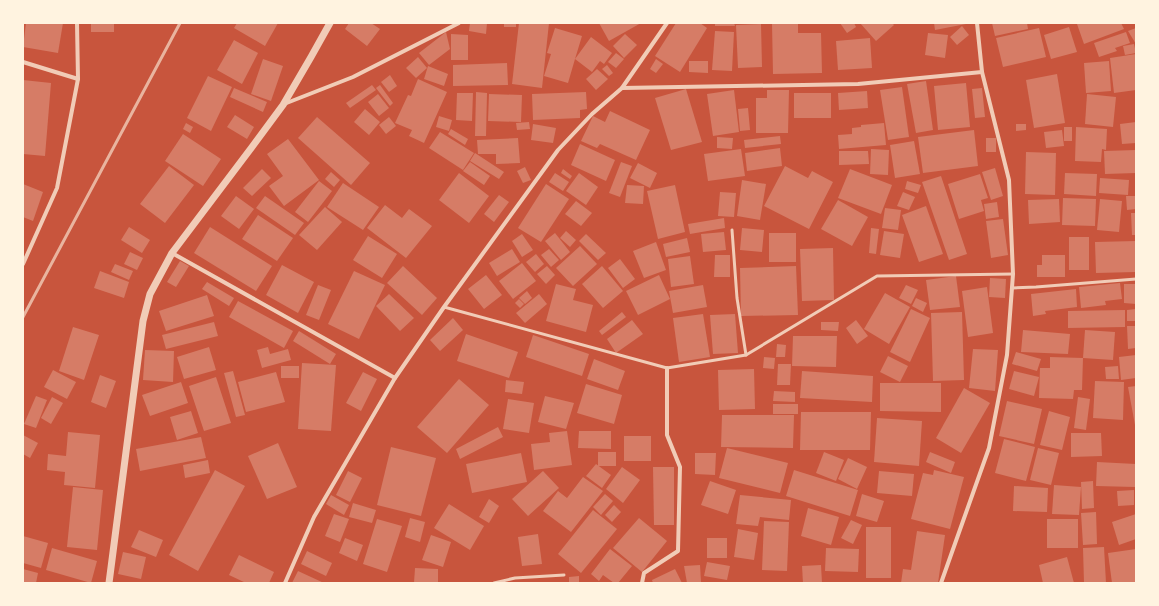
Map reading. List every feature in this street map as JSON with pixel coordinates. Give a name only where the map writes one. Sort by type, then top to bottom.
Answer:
[{"type":"street","points":[[23,264],[57,188],[78,79],[77,23]]},
{"type":"street","points":[[109,583],[143,321],[150,294],[172,253],[283,105],[312,57],[330,23]]},
{"type":"street","points":[[283,105],[353,77],[459,23]]},
{"type":"street","points":[[285,583],[314,517],[395,378],[444,307],[558,150],[592,114],[622,88],[667,23]]},
{"type":"street","points":[[941,583],[989,448],[1007,355],[1013,274],[1009,180],[982,72],[977,23]]},
{"type":"street","points":[[23,62],[78,79]]},
{"type":"street","points":[[622,88],[858,84],[982,72]]},
{"type":"street","points":[[172,253],[395,378]]},
{"type":"street","points":[[642,583],[644,573],[678,552],[680,467],[667,435],[667,368]]},
{"type":"lane","points":[[732,230],[737,298],[746,355]]},
{"type":"lane","points":[[444,307],[667,368],[746,355],[877,276],[1013,274]]},
{"type":"lane","points":[[1012,288],[1036,288],[1136,279]]},
{"type":"lane","points":[[494,583],[515,578],[564,575]]},
{"type":"building","points":[[26,23],[63,23],[58,53],[23,47]]},
{"type":"building","points":[[91,23],[114,23],[114,32],[91,32]]},
{"type":"building","points":[[237,23],[278,23],[265,46],[234,28]]},
{"type":"building","points":[[349,23],[371,23],[380,29],[367,46],[345,29]]},
{"type":"building","points":[[470,23],[487,23],[486,34],[469,31]]},
{"type":"building","points":[[504,23],[516,23],[516,27],[504,27]]},
{"type":"building","points":[[519,23],[549,23],[542,88],[512,84]]},
{"type":"building","points":[[599,23],[641,23],[609,41]]},
{"type":"building","points":[[676,23],[700,23],[707,28],[680,72],[655,56]]},
{"type":"building","points":[[715,23],[734,23],[735,26],[715,26]]},
{"type":"building","points":[[772,23],[798,23],[798,33],[821,33],[822,73],[773,74]]},
{"type":"building","points":[[840,23],[854,23],[856,27],[847,33]]},
{"type":"building","points":[[860,23],[892,23],[894,25],[876,41]]},
{"type":"building","points":[[934,23],[966,23],[966,24],[935,30]]},
{"type":"building","points":[[992,23],[1027,23],[1028,29],[995,36]]},
{"type":"building","points":[[1121,23],[1124,29],[1084,44],[1077,24]]},
{"type":"building","points":[[761,24],[762,67],[738,68],[736,25]]},
{"type":"building","points":[[962,26],[969,35],[957,45],[950,37]]},
{"type":"building","points":[[1069,27],[1077,52],[1051,59],[1044,35]]},
{"type":"building","points":[[555,28],[582,36],[568,83],[544,76],[551,54],[547,53]]},
{"type":"building","points":[[1039,28],[1046,57],[1003,67],[996,38]]},
{"type":"building","points":[[1136,28],[1136,44],[1128,31]]},
{"type":"building","points":[[715,31],[734,32],[732,71],[712,70]]},
{"type":"building","points":[[446,32],[450,49],[429,65],[419,53]]},
{"type":"building","points":[[1126,32],[1130,43],[1115,48],[1117,51],[1099,57],[1094,43]]},
{"type":"building","points":[[928,33],[948,35],[945,58],[925,55]]},
{"type":"building","points":[[451,34],[468,35],[468,60],[451,60]]},
{"type":"building","points":[[625,34],[637,45],[624,58],[613,46]]},
{"type":"building","points":[[591,37],[612,53],[604,64],[600,61],[592,72],[575,59]]},
{"type":"building","points":[[870,38],[872,68],[838,70],[836,41]]},
{"type":"building","points":[[234,40],[258,53],[242,84],[217,70]]},
{"type":"building","points":[[1134,44],[1136,53],[1125,55],[1123,46]]},
{"type":"building","points":[[616,53],[624,59],[616,68],[608,62]]},
{"type":"building","points":[[1136,54],[1136,90],[1114,93],[1110,58]]},
{"type":"building","points":[[418,57],[427,68],[416,78],[406,68]]},
{"type":"building","points":[[263,59],[283,66],[271,101],[251,94]]},
{"type":"building","points":[[656,59],[663,64],[656,73],[650,69]]},
{"type":"building","points":[[689,61],[708,61],[708,73],[689,72]]},
{"type":"building","points":[[1109,61],[1111,91],[1086,93],[1084,63]]},
{"type":"building","points":[[507,63],[508,85],[453,86],[453,65]]},
{"type":"building","points":[[607,65],[613,73],[609,76],[602,69]]},
{"type":"building","points":[[428,66],[448,74],[444,86],[424,79]]},
{"type":"building","points":[[597,69],[608,79],[596,90],[586,79]]},
{"type":"building","points":[[1057,74],[1065,123],[1034,128],[1026,80]]},
{"type":"building","points":[[390,75],[397,86],[389,92],[381,82]]},
{"type":"building","points":[[208,76],[232,87],[211,131],[187,118]]},
{"type":"building","points":[[418,79],[447,92],[424,143],[409,136],[412,130],[395,123],[408,95],[411,96]]},
{"type":"building","points":[[23,80],[51,83],[45,156],[23,154]]},
{"type":"building","points":[[926,81],[933,130],[916,133],[907,84]]},
{"type":"building","points":[[966,83],[970,127],[938,130],[934,86]]},
{"type":"building","points":[[372,85],[376,90],[350,108],[346,103]]},
{"type":"building","points":[[380,85],[393,103],[390,106],[376,88]]},
{"type":"building","points":[[902,87],[909,137],[888,140],[880,90]]},
{"type":"building","points":[[234,88],[267,102],[263,112],[230,97]]},
{"type":"building","points":[[982,88],[985,117],[975,118],[972,89]]},
{"type":"building","points":[[686,89],[702,142],[671,150],[655,98]]},
{"type":"building","points":[[734,90],[739,132],[713,136],[707,94]]},
{"type":"building","points":[[767,90],[789,90],[788,133],[756,133],[756,98],[767,98]]},
{"type":"building","points":[[867,91],[868,108],[839,110],[838,93]]},
{"type":"building","points":[[476,92],[487,93],[486,136],[475,136]]},
{"type":"building","points":[[586,92],[587,109],[580,110],[580,118],[533,120],[532,94]]},
{"type":"building","points":[[457,93],[473,93],[472,121],[456,120]]},
{"type":"building","points":[[794,93],[831,93],[831,118],[794,118]]},
{"type":"building","points":[[378,94],[389,108],[379,116],[368,102]]},
{"type":"building","points":[[489,94],[522,95],[521,122],[488,121]]},
{"type":"building","points":[[1087,94],[1116,97],[1113,127],[1085,124]]},
{"type":"building","points":[[748,108],[750,130],[740,131],[738,109]]},
{"type":"building","points":[[365,109],[380,122],[369,135],[354,122]]},
{"type":"building","points":[[610,111],[650,130],[636,160],[600,144],[597,148],[581,141],[593,116],[605,122]]},
{"type":"building","points":[[235,115],[254,127],[247,139],[227,127]]},
{"type":"building","points":[[439,116],[452,120],[449,131],[436,127]]},
{"type":"building","points":[[317,117],[370,163],[351,185],[298,138]]},
{"type":"building","points":[[389,117],[396,126],[386,134],[379,125]]},
{"type":"building","points":[[529,122],[530,129],[517,130],[516,123]]},
{"type":"building","points":[[1136,122],[1136,143],[1122,144],[1120,124]]},
{"type":"building","points":[[186,123],[193,127],[190,133],[183,129]]},
{"type":"building","points":[[884,123],[886,145],[839,149],[838,135],[852,134],[852,128],[861,127],[861,125]]},
{"type":"building","points":[[533,124],[556,128],[553,143],[531,140]]},
{"type":"building","points":[[1016,124],[1026,124],[1026,130],[1016,131]]},
{"type":"building","points":[[1064,127],[1072,127],[1072,141],[1064,141]]},
{"type":"building","points":[[1076,127],[1107,129],[1106,150],[1102,149],[1101,162],[1075,161]]},
{"type":"building","points":[[451,129],[468,139],[465,145],[448,134]]},
{"type":"building","points":[[974,130],[978,166],[923,173],[918,137]]},
{"type":"building","points":[[1062,130],[1064,146],[1046,148],[1044,132]]},
{"type":"building","points":[[440,132],[474,153],[463,170],[429,148]]},
{"type":"building","points":[[183,134],[221,159],[203,186],[165,161]]},
{"type":"building","points":[[780,136],[781,144],[745,148],[744,140]]},
{"type":"building","points":[[717,137],[733,138],[732,149],[717,148]]},
{"type":"building","points":[[518,138],[520,163],[496,164],[496,154],[478,154],[477,140]]},
{"type":"building","points":[[986,138],[996,138],[996,152],[986,152]]},
{"type":"building","points":[[288,139],[319,180],[284,206],[269,186],[283,176],[267,154]]},
{"type":"building","points":[[914,141],[920,174],[895,178],[890,145]]},
{"type":"building","points":[[580,144],[615,160],[606,181],[571,165]]},
{"type":"building","points":[[780,148],[782,166],[747,171],[745,153]]},
{"type":"building","points":[[741,149],[745,176],[708,181],[704,154]]},
{"type":"building","points":[[871,149],[889,150],[888,175],[870,174]]},
{"type":"building","points":[[1136,150],[1136,173],[1105,174],[1104,151]]},
{"type":"building","points":[[839,151],[868,151],[869,164],[839,165]]},
{"type":"building","points":[[1026,152],[1056,153],[1055,195],[1025,194]]},
{"type":"building","points":[[475,153],[504,172],[499,179],[470,161]]},
{"type":"building","points":[[470,162],[490,176],[484,185],[463,171]]},
{"type":"building","points":[[621,162],[632,166],[620,197],[609,193]]},
{"type":"building","points":[[638,163],[657,173],[650,188],[630,178]]},
{"type":"building","points":[[169,166],[194,185],[165,223],[140,204]]},
{"type":"building","points":[[785,166],[808,178],[812,171],[833,182],[809,229],[764,206]]},
{"type":"building","points":[[525,167],[531,180],[523,183],[517,171]]},
{"type":"building","points":[[995,168],[1003,196],[991,200],[982,172]]},
{"type":"building","points":[[262,169],[271,178],[252,196],[243,188]]},
{"type":"building","points":[[563,169],[572,176],[570,179],[561,173]]},
{"type":"building","points":[[850,169],[892,185],[881,214],[838,198]]},
{"type":"building","points":[[331,172],[340,180],[334,187],[325,179]]},
{"type":"building","points":[[459,173],[489,196],[469,223],[439,200]]},
{"type":"building","points":[[555,173],[569,182],[563,191],[549,182]]},
{"type":"building","points":[[579,173],[598,187],[586,205],[566,191]]},
{"type":"building","points":[[1065,173],[1097,174],[1096,196],[1064,194]]},
{"type":"building","points":[[980,174],[988,198],[981,200],[984,211],[959,219],[948,184]]},
{"type":"building","points":[[941,176],[967,254],[949,260],[922,182]]},
{"type":"building","points":[[1100,178],[1129,180],[1128,195],[1099,193]]},
{"type":"building","points":[[742,180],[766,184],[760,220],[737,216]]},
{"type":"building","points":[[319,181],[332,191],[308,222],[295,212]]},
{"type":"building","points":[[907,181],[921,185],[918,193],[905,189]]},
{"type":"building","points":[[343,183],[379,207],[363,230],[327,207]]},
{"type":"building","points":[[23,184],[43,192],[33,221],[23,217]]},
{"type":"building","points":[[546,184],[569,199],[541,242],[518,228]]},
{"type":"building","points":[[627,185],[644,186],[643,204],[625,203]]},
{"type":"building","points":[[675,185],[685,232],[658,239],[647,191]]},
{"type":"building","points":[[720,192],[736,193],[734,217],[718,216]]},
{"type":"building","points":[[903,192],[915,197],[909,210],[897,206]]},
{"type":"building","points":[[499,195],[509,202],[494,222],[484,214]]},
{"type":"building","points":[[236,196],[254,209],[239,229],[221,216]]},
{"type":"building","points":[[265,196],[304,223],[295,235],[256,208]]},
{"type":"building","points":[[1126,196],[1136,196],[1136,209],[1127,210]]},
{"type":"building","points":[[1063,198],[1096,199],[1095,226],[1062,225]]},
{"type":"building","points":[[1059,199],[1060,222],[1029,224],[1028,200]]},
{"type":"building","points":[[1100,199],[1122,201],[1119,232],[1097,230]]},
{"type":"building","points":[[838,200],[868,217],[852,246],[821,229]]},
{"type":"building","points":[[576,201],[592,213],[581,226],[565,214]]},
{"type":"building","points":[[997,202],[999,217],[986,219],[984,204]]},
{"type":"building","points":[[385,205],[402,218],[409,209],[432,226],[406,258],[367,228]]},
{"type":"building","points":[[926,206],[943,254],[919,262],[902,215]]},
{"type":"building","points":[[325,207],[342,222],[317,250],[299,235]]},
{"type":"building","points":[[885,208],[901,210],[898,230],[882,228]]},
{"type":"building","points":[[1131,213],[1136,213],[1136,235],[1132,235]]},
{"type":"building","points":[[258,215],[293,238],[277,261],[242,239]]},
{"type":"building","points":[[724,218],[725,228],[690,234],[688,224]]},
{"type":"building","points":[[1003,219],[1008,255],[991,258],[986,221]]},
{"type":"building","points":[[129,227],[150,240],[142,253],[121,240]]},
{"type":"building","points":[[210,227],[272,266],[256,291],[194,253]]},
{"type":"building","points":[[742,228],[764,230],[762,252],[740,250]]},
{"type":"building","points":[[871,228],[879,229],[876,254],[869,253]]},
{"type":"building","points":[[566,231],[576,240],[570,247],[560,238]]},
{"type":"building","points":[[884,231],[904,234],[900,258],[880,255]]},
{"type":"building","points":[[724,232],[726,250],[703,252],[701,234]]},
{"type":"building","points":[[555,233],[570,252],[561,260],[545,241]]},
{"type":"building","points":[[769,233],[796,233],[796,262],[769,262]]},
{"type":"building","points":[[522,234],[533,250],[522,257],[512,241]]},
{"type":"building","points":[[586,234],[606,253],[598,260],[579,241]]},
{"type":"building","points":[[368,236],[397,254],[382,278],[353,260]]},
{"type":"building","points":[[1069,237],[1089,237],[1089,270],[1069,270]]},
{"type":"building","points":[[687,238],[690,252],[666,257],[663,244]]},
{"type":"building","points":[[1136,241],[1136,272],[1096,273],[1095,242]]},
{"type":"building","points":[[656,242],[666,270],[644,278],[633,251]]},
{"type":"building","points":[[580,246],[597,264],[573,286],[556,268]]},
{"type":"building","points":[[833,248],[834,300],[802,301],[800,249]]},
{"type":"building","points":[[512,249],[520,262],[497,276],[489,263]]},
{"type":"building","points":[[549,249],[559,260],[551,267],[541,255]]},
{"type":"building","points":[[130,252],[143,258],[137,270],[124,264]]},
{"type":"building","points":[[536,254],[544,264],[535,272],[526,262]]},
{"type":"building","points":[[715,255],[730,255],[730,277],[714,277]]},
{"type":"building","points":[[1042,255],[1065,255],[1065,277],[1037,277],[1037,265],[1042,265]]},
{"type":"building","points":[[690,256],[694,284],[671,287],[668,259]]},
{"type":"building","points":[[620,259],[635,279],[623,288],[608,268]]},
{"type":"building","points":[[180,261],[189,266],[176,287],[167,282]]},
{"type":"building","points":[[522,263],[536,281],[513,299],[499,281]]},
{"type":"building","points":[[115,264],[133,271],[129,280],[111,272]]},
{"type":"building","points":[[282,265],[314,282],[298,313],[266,295]]},
{"type":"building","points":[[403,266],[437,298],[422,315],[387,283]]},
{"type":"building","points":[[547,266],[555,275],[546,284],[537,274]]},
{"type":"building","points":[[602,266],[623,291],[603,308],[582,284]]},
{"type":"building","points":[[796,266],[798,315],[741,316],[740,268]]},
{"type":"building","points":[[100,271],[129,282],[124,298],[94,288]]},
{"type":"building","points":[[354,271],[385,285],[359,339],[328,324]]},
{"type":"building","points":[[486,275],[502,295],[484,309],[468,289]]},
{"type":"building","points":[[659,275],[670,299],[638,315],[626,291]]},
{"type":"building","points":[[956,276],[960,307],[930,310],[926,280]]},
{"type":"building","points":[[990,278],[1006,279],[1005,298],[989,297]]},
{"type":"building","points":[[207,282],[234,298],[229,306],[202,289]]},
{"type":"building","points":[[1120,283],[1122,299],[1105,301],[1106,305],[1081,308],[1079,287]]},
{"type":"building","points":[[556,284],[576,289],[573,300],[593,305],[586,332],[546,321]]},
{"type":"building","points":[[1124,284],[1136,284],[1136,304],[1124,303]]},
{"type":"building","points":[[318,285],[331,290],[319,320],[306,315]]},
{"type":"building","points":[[703,285],[707,307],[673,313],[669,291]]},
{"type":"building","points":[[906,285],[918,290],[911,304],[899,298]]},
{"type":"building","points":[[987,287],[993,333],[968,337],[962,291]]},
{"type":"building","points":[[1076,289],[1077,307],[1045,311],[1046,314],[1033,316],[1031,294]]},
{"type":"building","points":[[527,291],[532,298],[525,304],[519,298]]},
{"type":"building","points":[[885,293],[910,307],[889,344],[864,329]]},
{"type":"building","points":[[389,294],[414,318],[400,331],[376,306]]},
{"type":"building","points":[[539,294],[547,304],[525,323],[516,313]]},
{"type":"building","points":[[207,295],[214,316],[166,331],[159,311]]},
{"type":"building","points":[[916,298],[927,303],[923,312],[912,306]]},
{"type":"building","points":[[519,299],[524,304],[520,308],[515,303]]},
{"type":"building","points":[[238,301],[293,331],[284,348],[229,317]]},
{"type":"building","points":[[911,309],[930,318],[910,362],[890,352]]},
{"type":"building","points":[[1136,309],[1136,321],[1127,321],[1127,310]]},
{"type":"building","points":[[1125,310],[1125,327],[1068,328],[1068,311]]},
{"type":"building","points":[[622,312],[626,317],[602,335],[599,331]]},
{"type":"building","points":[[962,312],[964,380],[933,381],[931,313]]},
{"type":"building","points":[[703,314],[710,357],[679,362],[673,318]]},
{"type":"building","points":[[735,314],[738,353],[713,354],[710,315]]},
{"type":"building","points":[[453,318],[463,330],[440,351],[430,340]]},
{"type":"building","points":[[632,320],[643,334],[616,353],[607,339]]},
{"type":"building","points":[[856,320],[868,336],[857,344],[846,328]]},
{"type":"building","points":[[214,322],[218,336],[166,349],[162,335]]},
{"type":"building","points":[[821,322],[839,322],[838,331],[821,330]]},
{"type":"building","points":[[1127,326],[1136,326],[1136,348],[1128,349]]},
{"type":"building","points":[[73,327],[99,335],[84,380],[59,371]]},
{"type":"building","points":[[1023,330],[1070,334],[1068,354],[1021,352]]},
{"type":"building","points":[[1085,330],[1115,332],[1113,360],[1083,358]]},
{"type":"building","points":[[299,331],[336,354],[330,364],[293,341]]},
{"type":"building","points":[[466,334],[518,352],[509,378],[457,361]]},
{"type":"building","points":[[533,335],[589,354],[582,376],[526,357]]},
{"type":"building","points":[[793,336],[837,336],[836,367],[792,366]]},
{"type":"building","points":[[777,344],[786,345],[785,357],[776,357]]},
{"type":"building","points":[[209,347],[216,370],[184,379],[177,357]]},
{"type":"building","points":[[268,347],[270,354],[288,349],[291,360],[262,368],[257,350]]},
{"type":"building","points":[[973,349],[998,350],[995,391],[969,388]]},
{"type":"building","points":[[145,350],[174,351],[173,382],[143,380]]},
{"type":"building","points":[[1016,352],[1041,359],[1037,371],[1012,364]]},
{"type":"building","points":[[1136,355],[1136,378],[1121,380],[1119,357]]},
{"type":"building","points":[[888,356],[908,366],[900,382],[880,372]]},
{"type":"building","points":[[764,357],[775,358],[774,369],[763,368]]},
{"type":"building","points":[[1050,357],[1083,358],[1082,390],[1074,390],[1073,399],[1039,398],[1040,368],[1050,368]]},
{"type":"building","points":[[594,359],[625,371],[618,390],[587,379]]},
{"type":"building","points":[[302,363],[336,365],[331,431],[298,429]]},
{"type":"building","points":[[778,364],[791,364],[790,385],[777,385]]},
{"type":"building","points":[[281,366],[299,366],[299,378],[281,378]]},
{"type":"building","points":[[1118,366],[1119,379],[1106,379],[1105,367]]},
{"type":"building","points":[[754,369],[755,409],[719,410],[718,370]]},
{"type":"building","points":[[53,370],[76,382],[67,399],[44,387]]},
{"type":"building","points":[[233,371],[245,415],[236,417],[224,373]]},
{"type":"building","points":[[802,371],[873,376],[872,402],[800,398]]},
{"type":"building","points":[[1014,371],[1039,377],[1034,396],[1009,389]]},
{"type":"building","points":[[276,372],[285,402],[246,412],[238,382]]},
{"type":"building","points":[[363,372],[377,379],[361,411],[346,403]]},
{"type":"building","points":[[100,375],[116,381],[106,408],[91,402]]},
{"type":"building","points":[[216,377],[231,423],[204,431],[189,386]]},
{"type":"building","points":[[459,379],[489,405],[447,453],[417,427]]},
{"type":"building","points":[[506,380],[524,382],[522,394],[505,392]]},
{"type":"building","points":[[1095,381],[1124,382],[1123,420],[1093,418]]},
{"type":"building","points":[[181,382],[188,403],[150,416],[142,395]]},
{"type":"building","points":[[880,383],[941,383],[941,412],[880,411]]},
{"type":"building","points":[[586,384],[622,395],[614,424],[577,413]]},
{"type":"building","points":[[1136,386],[1136,425],[1135,425],[1128,387]]},
{"type":"building","points":[[964,388],[990,403],[961,453],[936,438]]},
{"type":"building","points":[[774,391],[795,392],[795,402],[773,401]]},
{"type":"building","points":[[36,396],[47,400],[36,428],[24,424]]},
{"type":"building","points":[[545,396],[574,403],[566,429],[538,422]]},
{"type":"building","points":[[52,397],[63,403],[51,424],[41,418]]},
{"type":"building","points":[[1078,397],[1090,399],[1086,430],[1074,428]]},
{"type":"building","points":[[508,399],[534,403],[529,433],[503,429]]},
{"type":"building","points":[[1007,401],[1042,409],[1034,444],[999,436]]},
{"type":"building","points":[[773,404],[798,404],[798,414],[773,414]]},
{"type":"building","points":[[191,411],[198,433],[177,440],[170,417]]},
{"type":"building","points":[[1049,411],[1070,417],[1062,450],[1040,445]]},
{"type":"building","points":[[801,412],[871,412],[870,450],[800,450]]},
{"type":"building","points":[[722,415],[794,415],[793,448],[721,447]]},
{"type":"building","points":[[877,418],[922,421],[919,466],[874,462]]},
{"type":"building","points":[[498,427],[503,437],[460,459],[456,449]]},
{"type":"building","points":[[567,431],[572,465],[534,470],[531,444],[550,442],[549,433]]},
{"type":"building","points":[[579,431],[611,431],[611,449],[578,448]]},
{"type":"building","points":[[68,432],[100,435],[95,488],[64,485],[65,472],[47,470],[48,454],[66,456]]},
{"type":"building","points":[[1071,433],[1101,433],[1102,456],[1071,457]]},
{"type":"building","points":[[23,435],[38,443],[30,458],[23,454]]},
{"type":"building","points":[[624,436],[651,436],[651,461],[624,461]]},
{"type":"building","points":[[201,437],[206,458],[140,471],[136,449]]},
{"type":"building","points":[[1004,439],[1035,447],[1026,481],[995,473]]},
{"type":"building","points":[[278,443],[297,487],[267,499],[248,456]]},
{"type":"building","points":[[391,447],[436,458],[421,516],[377,505]]},
{"type":"building","points":[[727,448],[788,463],[780,493],[719,478]]},
{"type":"building","points":[[1038,448],[1059,453],[1051,485],[1030,480]]},
{"type":"building","points":[[598,452],[616,452],[616,466],[598,466]]},
{"type":"building","points":[[824,452],[844,460],[836,481],[816,473]]},
{"type":"building","points":[[930,452],[955,462],[951,473],[926,462]]},
{"type":"building","points":[[521,453],[527,482],[472,493],[466,464]]},
{"type":"building","points":[[695,453],[716,453],[715,475],[695,474]]},
{"type":"building","points":[[848,458],[867,467],[857,489],[838,479]]},
{"type":"building","points":[[208,460],[210,473],[185,478],[183,465]]},
{"type":"building","points":[[1097,462],[1136,464],[1135,487],[1096,486]]},
{"type":"building","points":[[596,464],[611,475],[602,488],[586,476]]},
{"type":"building","points":[[622,467],[640,480],[623,503],[606,489]]},
{"type":"building","points":[[653,467],[674,467],[674,525],[654,525]]},
{"type":"building","points":[[215,470],[245,486],[198,571],[169,555]]},
{"type":"building","points":[[794,470],[858,490],[850,516],[786,496]]},
{"type":"building","points":[[934,470],[964,477],[950,529],[911,519],[923,473],[933,475]]},
{"type":"building","points":[[348,471],[362,478],[350,502],[336,495]]},
{"type":"building","points":[[543,471],[559,488],[528,516],[512,499]]},
{"type":"building","points":[[879,471],[914,474],[912,496],[877,493]]},
{"type":"building","points":[[583,477],[603,491],[571,532],[543,511],[558,491],[567,498]]},
{"type":"building","points":[[710,481],[736,490],[728,514],[701,505]]},
{"type":"building","points":[[1093,481],[1094,508],[1082,509],[1081,482]]},
{"type":"building","points":[[1054,485],[1081,487],[1079,515],[1052,514]]},
{"type":"building","points":[[1014,486],[1048,488],[1047,512],[1013,511]]},
{"type":"building","points":[[73,487],[103,490],[97,550],[67,547]]},
{"type":"building","points":[[1134,490],[1134,505],[1118,506],[1117,491]]},
{"type":"building","points":[[605,494],[613,501],[601,515],[593,507]]},
{"type":"building","points":[[862,494],[884,501],[877,522],[856,516]]},
{"type":"building","points":[[331,495],[349,505],[344,515],[326,504]]},
{"type":"building","points":[[740,495],[791,500],[789,520],[760,517],[758,526],[736,524]]},
{"type":"building","points":[[489,499],[499,506],[489,523],[479,517]]},
{"type":"building","points":[[353,503],[376,510],[372,523],[349,517]]},
{"type":"building","points":[[449,504],[484,526],[470,550],[434,528]]},
{"type":"building","points":[[614,505],[621,512],[612,522],[605,515]]},
{"type":"building","points":[[808,508],[839,517],[831,545],[801,536]]},
{"type":"building","points":[[593,510],[617,529],[581,573],[558,554]]},
{"type":"building","points":[[1096,512],[1097,544],[1083,545],[1081,513]]},
{"type":"building","points":[[334,514],[349,519],[340,542],[325,536]]},
{"type":"building","points":[[1136,514],[1136,539],[1119,545],[1112,522]]},
{"type":"building","points":[[410,518],[425,522],[420,542],[405,537]]},
{"type":"building","points":[[639,518],[667,541],[642,572],[613,548]]},
{"type":"building","points":[[377,519],[402,526],[387,572],[363,564]]},
{"type":"building","points":[[1047,519],[1078,519],[1078,548],[1047,548]]},
{"type":"building","points":[[851,520],[862,525],[853,544],[841,538]]},
{"type":"building","points":[[764,521],[789,522],[787,571],[762,570]]},
{"type":"building","points":[[866,527],[891,527],[891,578],[866,578]]},
{"type":"building","points":[[738,529],[758,533],[754,560],[734,557]]},
{"type":"building","points":[[139,530],[163,540],[156,557],[131,547]]},
{"type":"building","points":[[917,531],[945,535],[938,583],[901,583],[903,569],[911,570]]},
{"type":"building","points":[[538,534],[542,564],[522,566],[518,537]]},
{"type":"building","points":[[431,535],[451,542],[443,567],[422,560]]},
{"type":"building","points":[[23,536],[48,543],[41,568],[23,563]]},
{"type":"building","points":[[345,538],[363,545],[357,561],[339,553]]},
{"type":"building","points":[[707,538],[727,538],[727,558],[707,558]]},
{"type":"building","points":[[1104,547],[1106,583],[1084,583],[1083,548]]},
{"type":"building","points":[[52,548],[97,561],[91,583],[46,570]]},
{"type":"building","points":[[826,548],[859,549],[858,572],[825,571]]},
{"type":"building","points":[[610,549],[632,566],[618,583],[614,583],[603,575],[599,581],[591,574]]},
{"type":"building","points":[[1136,549],[1136,583],[1112,583],[1108,553]]},
{"type":"building","points":[[307,551],[332,563],[326,576],[301,564]]},
{"type":"building","points":[[123,552],[146,557],[141,579],[118,574]]},
{"type":"building","points":[[239,555],[274,572],[269,583],[246,583],[229,575]]},
{"type":"building","points":[[1067,557],[1074,583],[1043,583],[1039,565]]},
{"type":"building","points":[[707,562],[730,566],[727,580],[704,576]]},
{"type":"building","points":[[700,565],[701,582],[687,583],[684,566]]},
{"type":"building","points":[[821,565],[822,583],[803,583],[802,566]]},
{"type":"building","points":[[415,568],[438,569],[438,583],[414,583]]},
{"type":"building","points":[[23,569],[38,573],[36,583],[23,583]]},
{"type":"building","points":[[675,569],[682,583],[653,583],[652,580]]},
{"type":"building","points":[[298,571],[324,583],[292,583]]},
{"type":"building","points":[[579,576],[579,583],[569,583],[569,577]]},
{"type":"railway","points":[[23,317],[180,23]]}]
